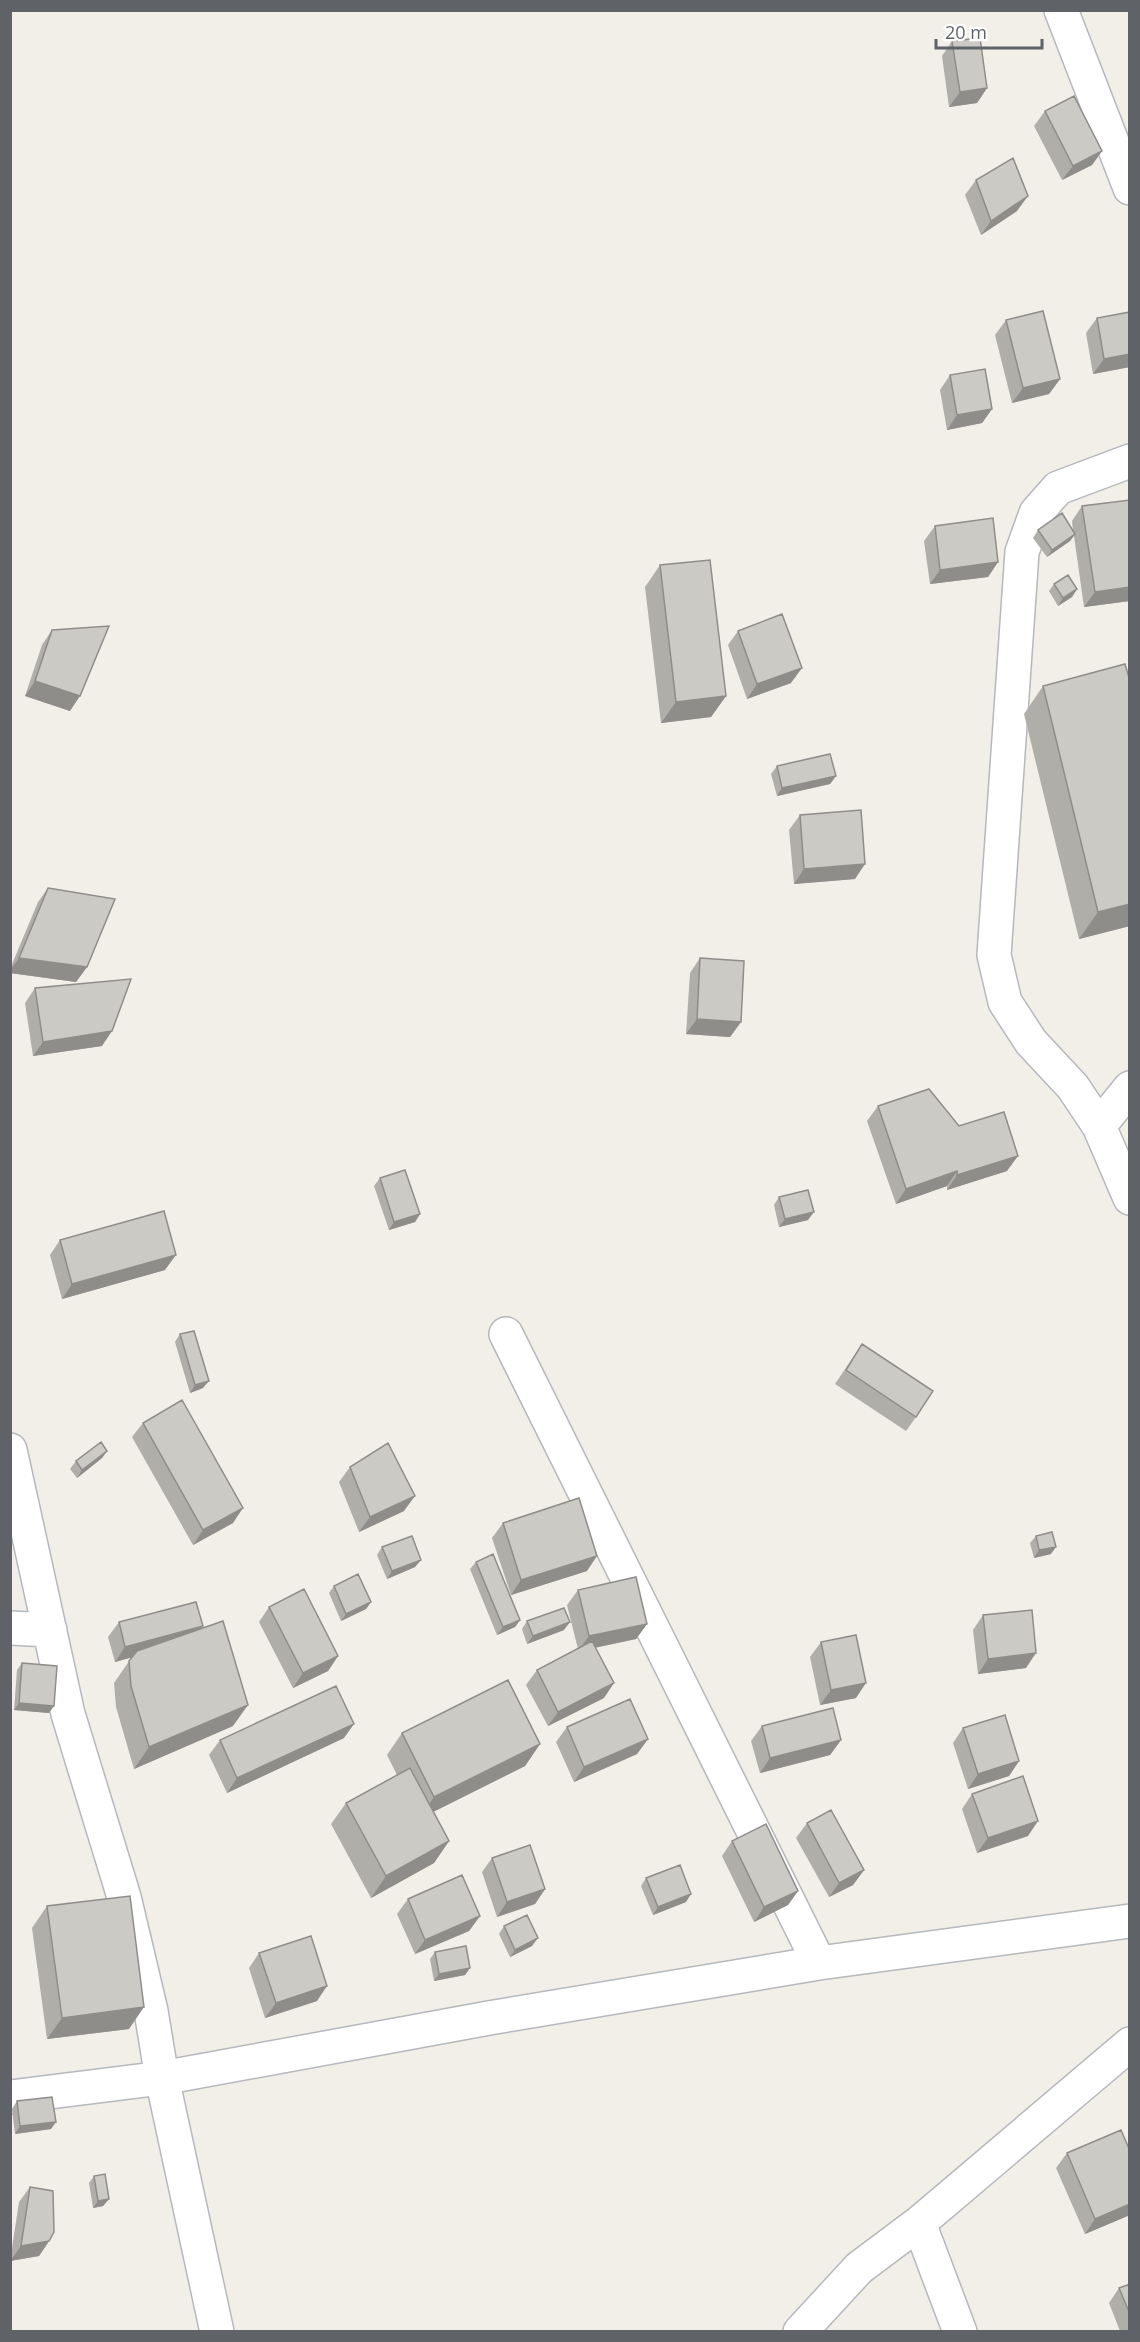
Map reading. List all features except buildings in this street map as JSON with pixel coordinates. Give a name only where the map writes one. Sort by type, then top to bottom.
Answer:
[{"type":"street","points":[[1061,10],[1130,188]]},
{"type":"street","points":[[1130,461],[1058,488],[1036,513],[1022,552],[994,955],[1005,1002],[1031,1042],[1073,1087],[1100,1126],[1130,1198]]},
{"type":"street","points":[[1100,1126],[1130,1088]]},
{"type":"street","points":[[506,1334],[819,1963]]},
{"type":"street","points":[[10,1450],[68,1714],[124,1898],[151,2011],[162,2078],[217,2331]]},
{"type":"street","points":[[10,1628],[50,1630]]},
{"type":"street","points":[[10,2097],[162,2078],[500,2016],[819,1963],[1130,1921]]},
{"type":"street","points":[[800,2331],[859,2268],[919,2223],[1128,2053]]},
{"type":"street","points":[[919,2223],[960,2331]]}]
